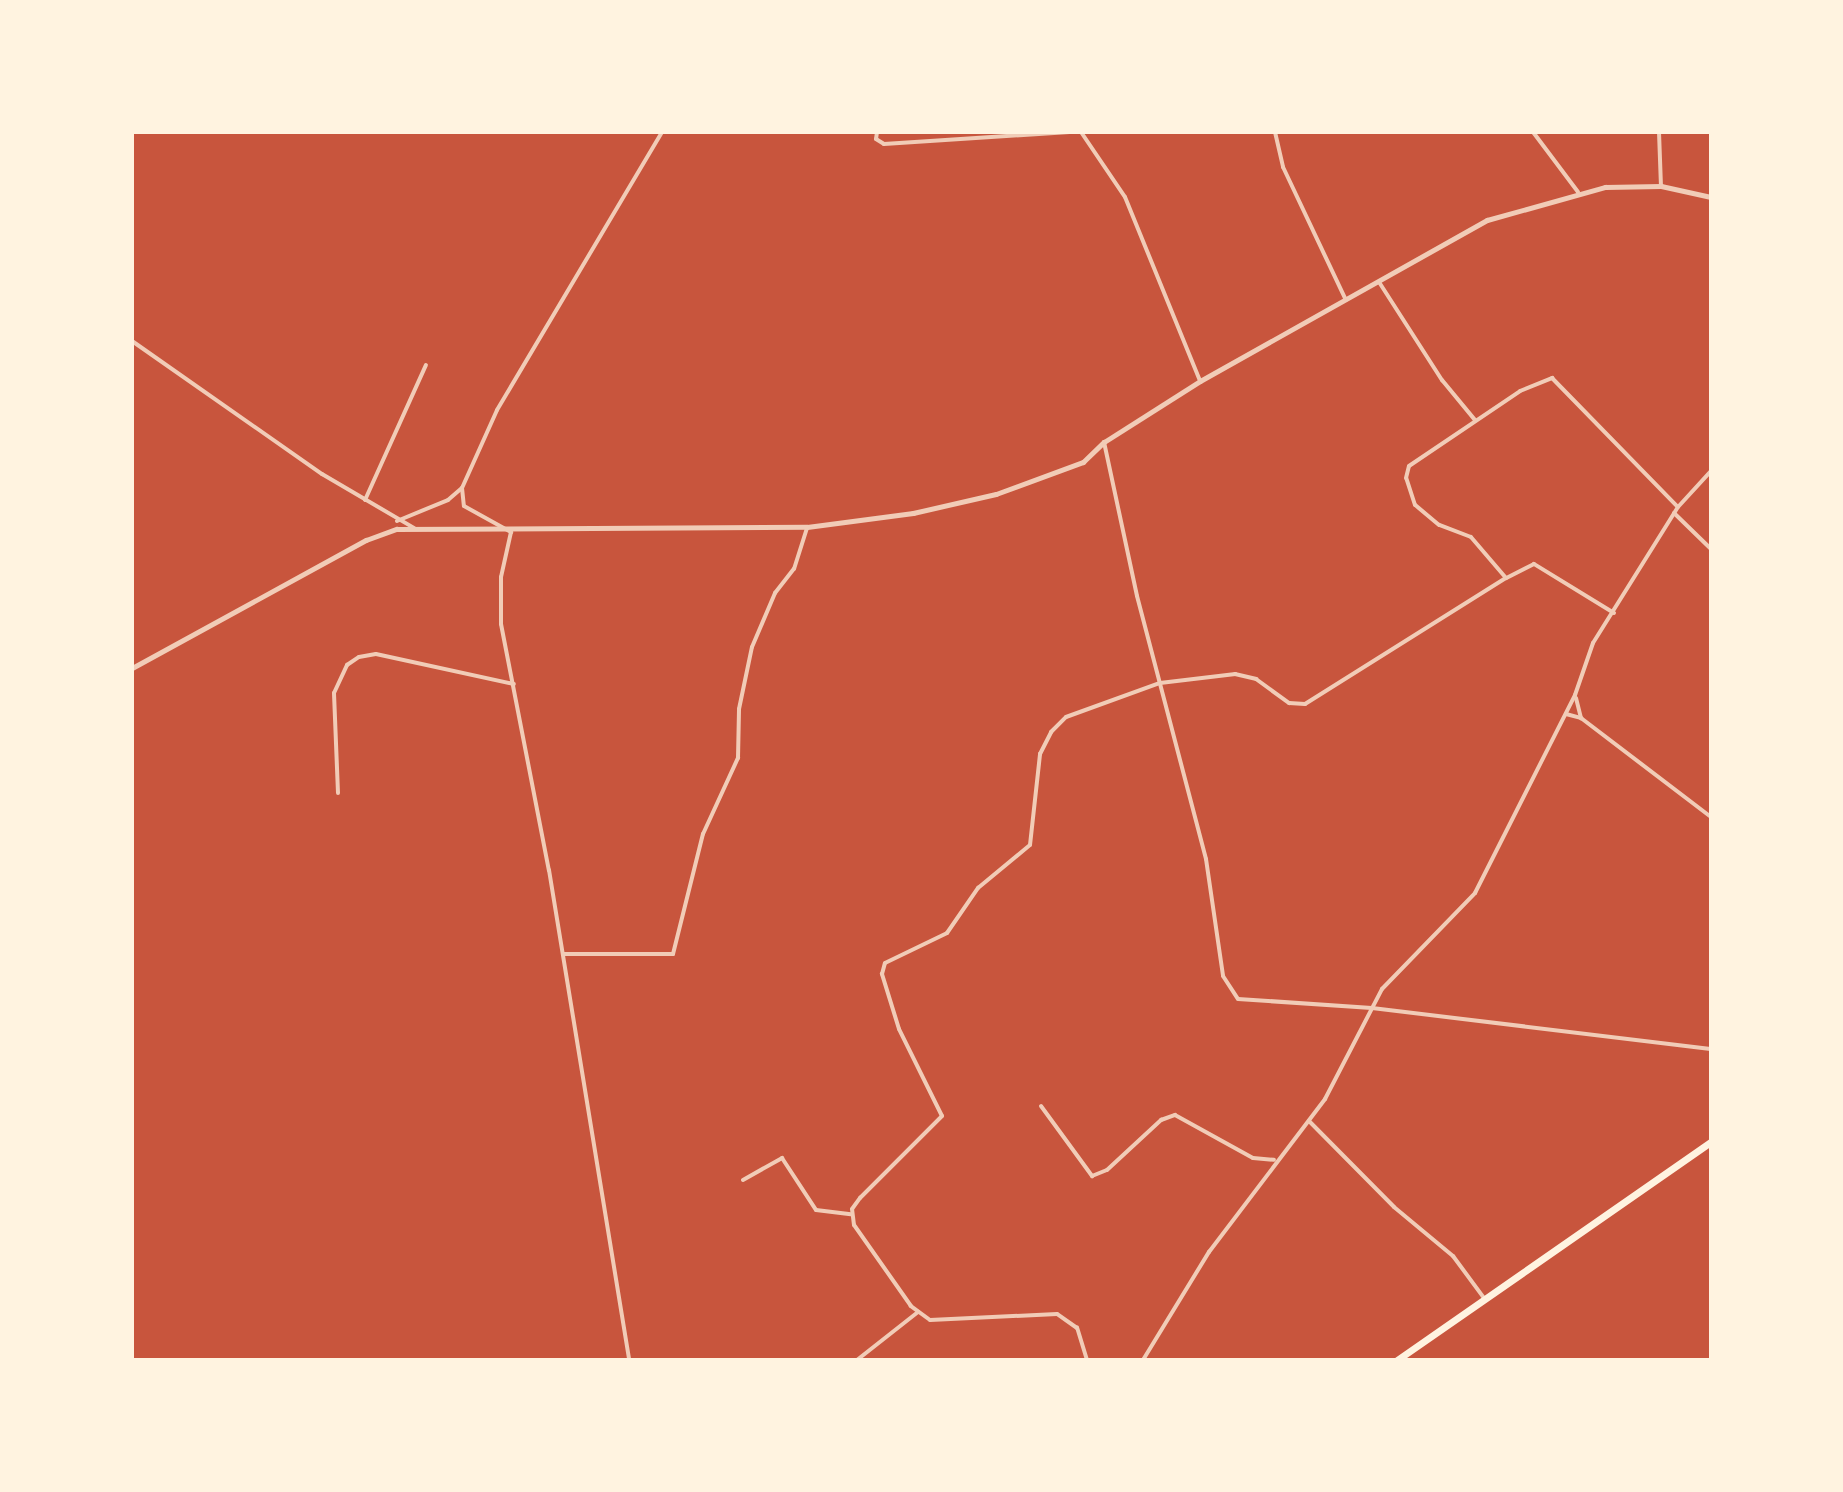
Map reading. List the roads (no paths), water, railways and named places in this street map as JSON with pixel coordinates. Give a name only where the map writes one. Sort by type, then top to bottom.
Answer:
[{"type":"highway","points":[[1397,1360],[1711,1142]]},
{"type":"street","points":[[397,521],[448,500],[462,488],[497,410],[662,132]]},
{"type":"street","points":[[877,132],[884,144],[1070,132]]},
{"type":"street","points":[[1081,132],[1125,197],[1200,381]]},
{"type":"street","points":[[1275,132],[1283,167],[1346,300]]},
{"type":"street","points":[[1276,139],[1283,132]]},
{"type":"street","points":[[1533,132],[1578,192]]},
{"type":"street","points":[[1659,132],[1661,186]]},
{"type":"street","points":[[132,668],[366,540],[414,528],[511,532],[660,525],[807,527],[913,513],[996,494],[1083,462],[1104,442],[1200,381],[1487,220],[1578,192],[1661,186],[1711,197]]},
{"type":"street","points":[[1379,282],[1442,380],[1476,420]]},
{"type":"street","points":[[132,341],[365,500],[414,528]]},
{"type":"street","points":[[365,500],[426,365]]},
{"type":"street","points":[[1506,578],[1471,537],[1428,518],[1415,505],[1406,478],[1413,463],[1545,378],[1558,380],[1678,507]]},
{"type":"street","points":[[1104,442],[1160,683],[1206,859],[1223,976],[1231,992],[1255,1003],[1372,1008],[1711,1049]]},
{"type":"street","points":[[1143,1360],[1209,1252],[1274,1160],[1309,1121],[1382,989],[1475,893],[1575,695],[1586,657],[1678,507],[1711,471]]},
{"type":"street","points":[[462,488],[464,506],[511,532]]},
{"type":"street","points":[[1674,513],[1711,549]]},
{"type":"street","points":[[563,954],[673,954],[703,834],[738,758],[739,709],[752,647],[771,600],[794,569],[807,527]]},
{"type":"street","points":[[511,532],[500,603],[563,954],[629,1360]]},
{"type":"street","points":[[851,1214],[895,1160],[935,1129],[942,1116],[899,1029],[882,974],[885,963],[947,933],[978,888],[1030,845],[1033,786],[1040,754],[1057,724],[1160,683],[1246,675],[1289,703],[1305,704],[1506,578],[1534,564],[1614,613]]},
{"type":"street","points":[[338,793],[334,693],[338,678],[359,657],[376,654],[514,684]]},
{"type":"street","points":[[1575,695],[1581,718]]},
{"type":"street","points":[[1566,714],[1581,718],[1711,817]]},
{"type":"street","points":[[1041,1106],[1092,1176],[1107,1170],[1161,1120],[1175,1115],[1253,1158],[1274,1160]]},
{"type":"street","points":[[1309,1121],[1394,1207],[1453,1256],[1485,1299]]},
{"type":"street","points":[[743,1180],[782,1158],[816,1210],[851,1214]]},
{"type":"street","points":[[851,1214],[891,1281],[918,1312],[940,1321],[1057,1314],[1077,1328],[1087,1360]]},
{"type":"street","points":[[857,1360],[918,1312]]}]
